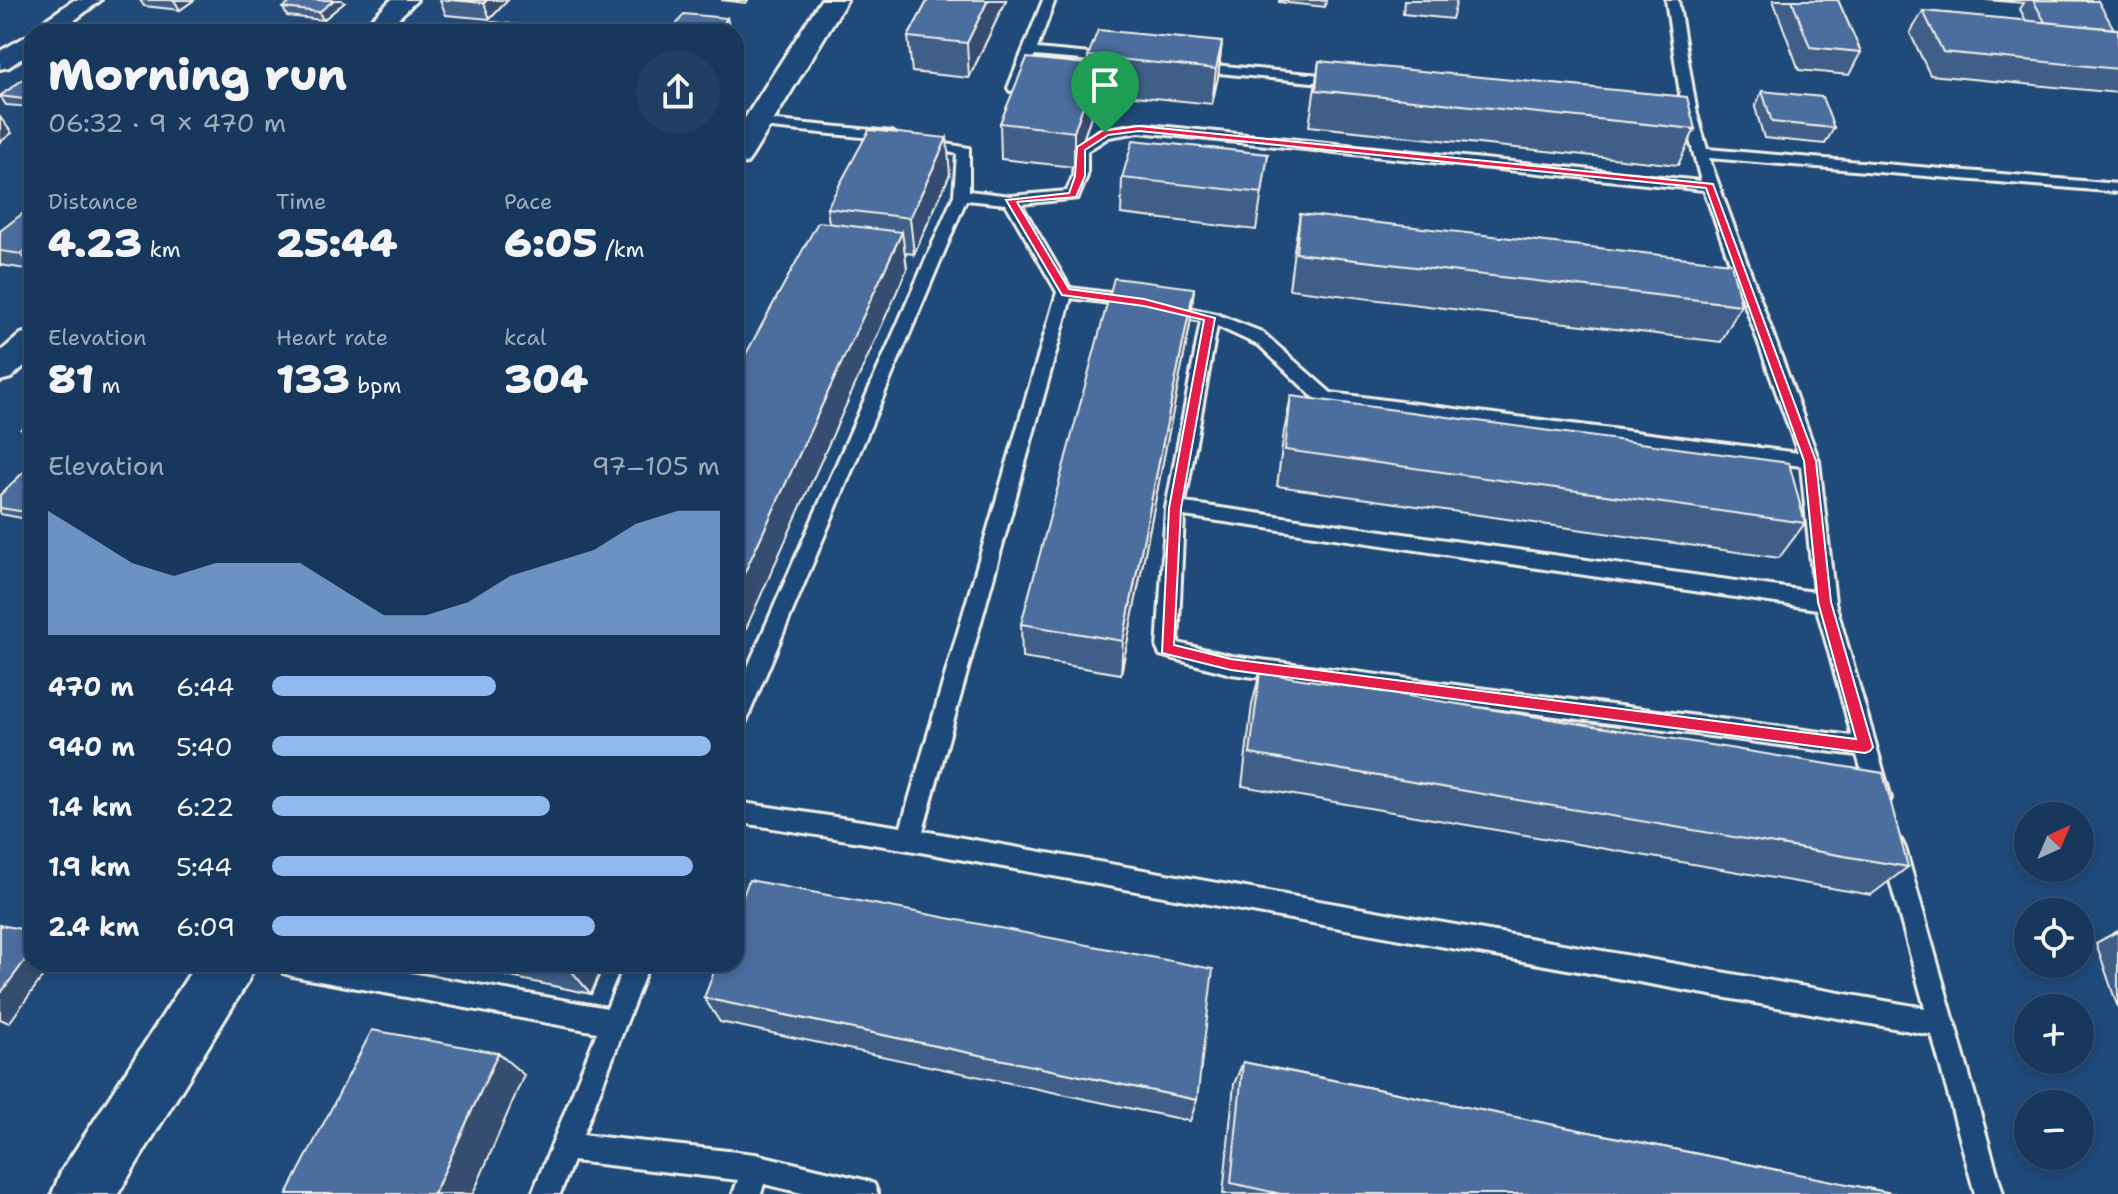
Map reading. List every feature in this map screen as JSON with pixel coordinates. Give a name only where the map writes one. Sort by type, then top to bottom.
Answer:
[{"type":"street","points":[[54,24],[89,0]]},
{"type":"street","points":[[379,24],[405,0]]},
{"type":"street","points":[[744,143],[834,0]]},
{"type":"street","points":[[0,62],[24,46]]},
{"type":"street","points":[[0,370],[24,348]]},
{"type":"street","points":[[83,1194],[223,972]]},
{"type":"lane","points":[[1015,88],[1049,0]]},
{"type":"lane","points":[[1672,0],[1682,113],[1703,153],[1710,186],[1810,461],[1825,602],[1989,1194]]},
{"type":"lane","points":[[1029,52],[1123,61]]},
{"type":"lane","points":[[1171,65],[1360,83]]},
{"type":"lane","points":[[744,700],[961,195],[964,151],[902,137],[756,123]]},
{"type":"lane","points":[[961,195],[1011,200],[1073,195],[1080,176],[1080,149],[1105,133],[1139,128],[1710,186]]},
{"type":"lane","points":[[1703,153],[2118,188]]},
{"type":"lane","points":[[909,839],[1065,292],[1011,200]]},
{"type":"lane","points":[[1065,292],[1144,303],[1210,318],[1263,340],[1326,398],[1810,461]]},
{"type":"lane","points":[[1210,318],[1175,508],[1167,649],[1231,665],[1865,747]]},
{"type":"lane","points":[[1175,508],[1825,602]]},
{"type":"lane","points":[[744,813],[909,839],[1942,1024]]},
{"type":"lane","points":[[337,972],[615,1022]]},
{"type":"lane","points":[[546,1194],[634,972]]},
{"type":"lane","points":[[567,1147],[751,1181],[864,1194]]},
{"type":"building","points":[[294,0],[334,0],[319,12],[283,8]]},
{"type":"building","points":[[450,0],[487,0],[484,3]]},
{"type":"building","points":[[928,0],[988,0],[967,43],[908,37]]},
{"type":"building","points":[[1792,0],[1838,0],[1861,52],[1810,47]]},
{"type":"building","points":[[2033,0],[2098,1],[2114,29],[2045,22]]},
{"type":"building","points":[[1923,11],[2118,29],[2118,69],[1943,52]]},
{"type":"building","points":[[684,14],[727,18],[723,24],[677,24]]},
{"type":"building","points":[[1098,30],[1222,42],[1216,69],[1088,56]]},
{"type":"building","points":[[1027,58],[1097,65],[1074,132],[1000,123]]},
{"type":"building","points":[[1319,61],[1687,97],[1695,129],[1316,90]]},
{"type":"building","points":[[24,79],[24,99],[0,96]]},
{"type":"building","points":[[1762,91],[1822,97],[1834,128],[1772,122]]},
{"type":"building","points":[[869,130],[947,138],[910,218],[827,208]]},
{"type":"building","points":[[1133,140],[1268,154],[1262,193],[1122,178]]},
{"type":"building","points":[[24,214],[24,252],[21,254],[0,251],[0,231]]},
{"type":"building","points":[[1300,214],[1731,263],[1741,305],[1296,253]]},
{"type":"building","points":[[818,222],[902,232],[744,574],[744,357]]},
{"type":"building","points":[[1114,278],[1194,288],[1123,641],[1021,624]]},
{"type":"building","points":[[1291,396],[1789,463],[1805,523],[1285,450]]},
{"type":"building","points":[[24,472],[24,512],[0,508],[0,495]]},
{"type":"building","points":[[1260,672],[1883,773],[1908,867],[1250,754]]},
{"type":"building","points":[[749,880],[1213,969],[1197,1100],[704,998],[714,972],[744,972],[744,893]]},
{"type":"building","points":[[0,925],[24,930],[24,962],[0,994]]},
{"type":"building","points":[[372,1030],[498,1053],[434,1194],[287,1194]]},
{"type":"building","points":[[1243,1062],[1896,1194],[1281,1194],[1231,1183]]},
{"type":"route","points":[[1139,128],[1710,186],[1810,461],[1825,602],[1865,747],[1231,665],[1167,649],[1175,508],[1210,318],[1144,303],[1065,292],[1011,200],[1073,195],[1080,176],[1080,149],[1105,133],[1139,128]]}]
